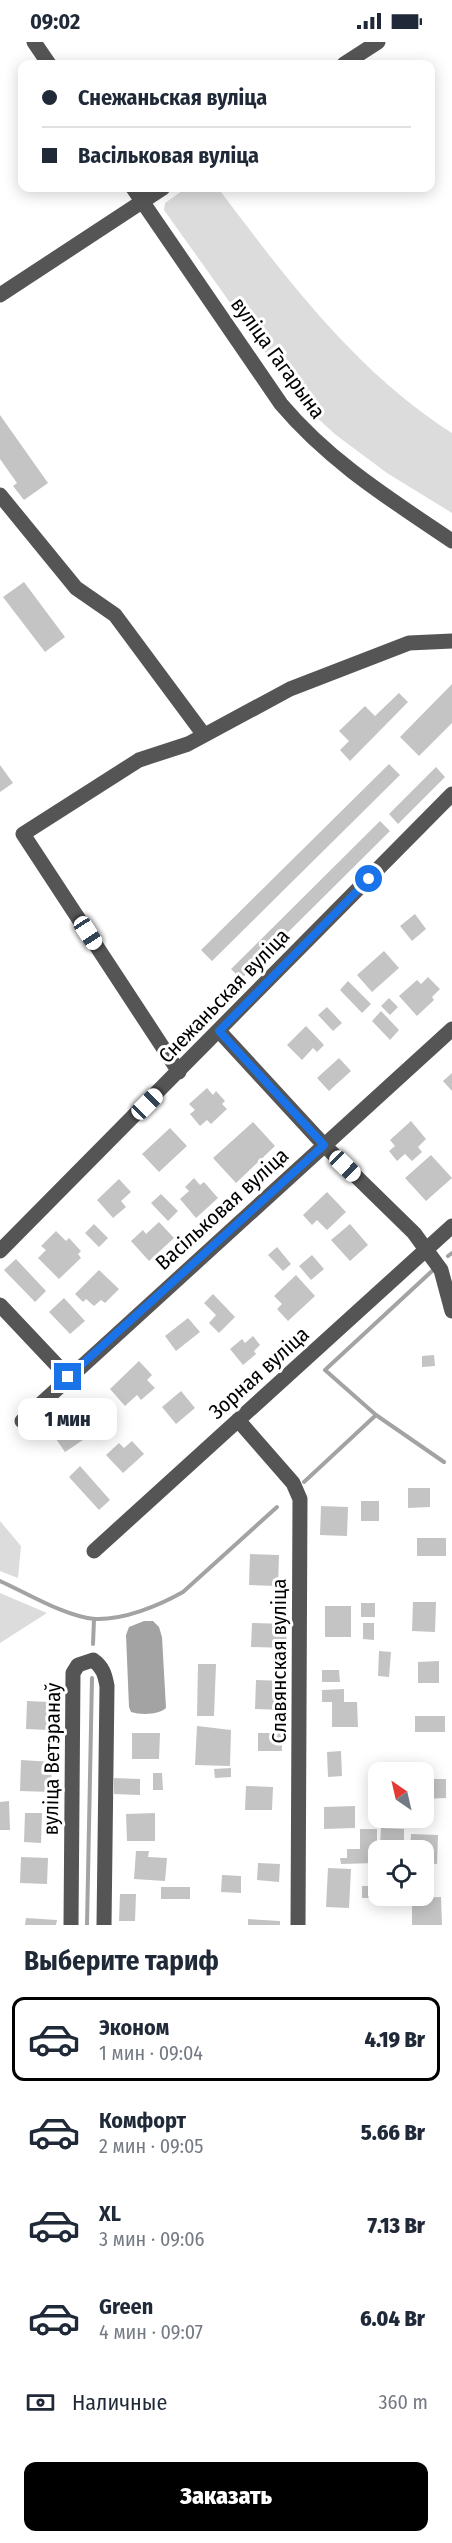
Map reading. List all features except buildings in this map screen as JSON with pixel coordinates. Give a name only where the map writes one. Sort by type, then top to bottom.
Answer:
[{"type":"street","points":[[34,42],[46,60]]},
{"type":"street","points":[[351,60],[378,42]]},
{"type":"street","name":"вуліца Гагарына","points":[[136,192],[281,404],[306,434],[359,477],[452,541]]},
{"type":"street","points":[[0,295],[158,192]]},
{"type":"street","points":[[0,495],[76,588],[115,615],[204,735]]},
{"type":"street","points":[[179,1072],[23,834],[139,760],[188,744],[290,689],[374,654],[409,643],[452,641]]},
{"type":"street","name":"Снежаньская вуліца","points":[[0,1251],[452,794]]},
{"type":"street","name":"Васільковая вуліца","points":[[22,1421],[452,1029]]},
{"type":"street","points":[[219,1031],[324,1145],[414,1233],[441,1270],[452,1311]]},
{"type":"street","name":"Зорная вуліца","points":[[94,1551],[452,1226]]},
{"type":"street","points":[[0,1305],[68,1377]]},
{"type":"street","name":"Славянская вуліца","points":[[238,1420],[293,1483],[300,1499],[298,1925]]},
{"type":"street","name":"вуліца Ветэранаў","points":[[71,1925],[72,1685],[78,1665],[93,1660],[105,1673],[107,1686],[105,1925]]},
{"type":"shaded area","points":[[180,192],[221,192],[296,289],[353,352],[417,409],[452,433],[452,513],[387,473],[336,435],[303,405],[164,210],[165,203]]},
{"type":"shaded area","points":[[0,1521],[21,1546],[18,1578],[0,1571]]},
{"type":"shaded area","points":[[0,1593],[47,1613],[0,1643]]},
{"type":"shaded area","points":[[144,1621],[153,1621],[159,1627],[162,1637],[166,1708],[159,1712],[144,1714],[131,1712],[129,1707],[126,1635],[129,1627]]},
{"type":"waterway","points":[[448,1256],[452,1253]]},
{"type":"waterway","points":[[432,1271],[325,1370],[376,1415],[444,1462]]},
{"type":"waterway","points":[[304,1482],[376,1415]]},
{"type":"waterway","points":[[0,1581],[72,1614],[95,1619],[129,1615],[183,1592],[277,1507]]},
{"type":"waterway","points":[[93,1644],[94,1619]]},
{"type":"waterway","points":[[87,1925],[92,1678]]},
{"type":"route","points":[[68,1377],[324,1145],[219,1031],[369,879]]}]
